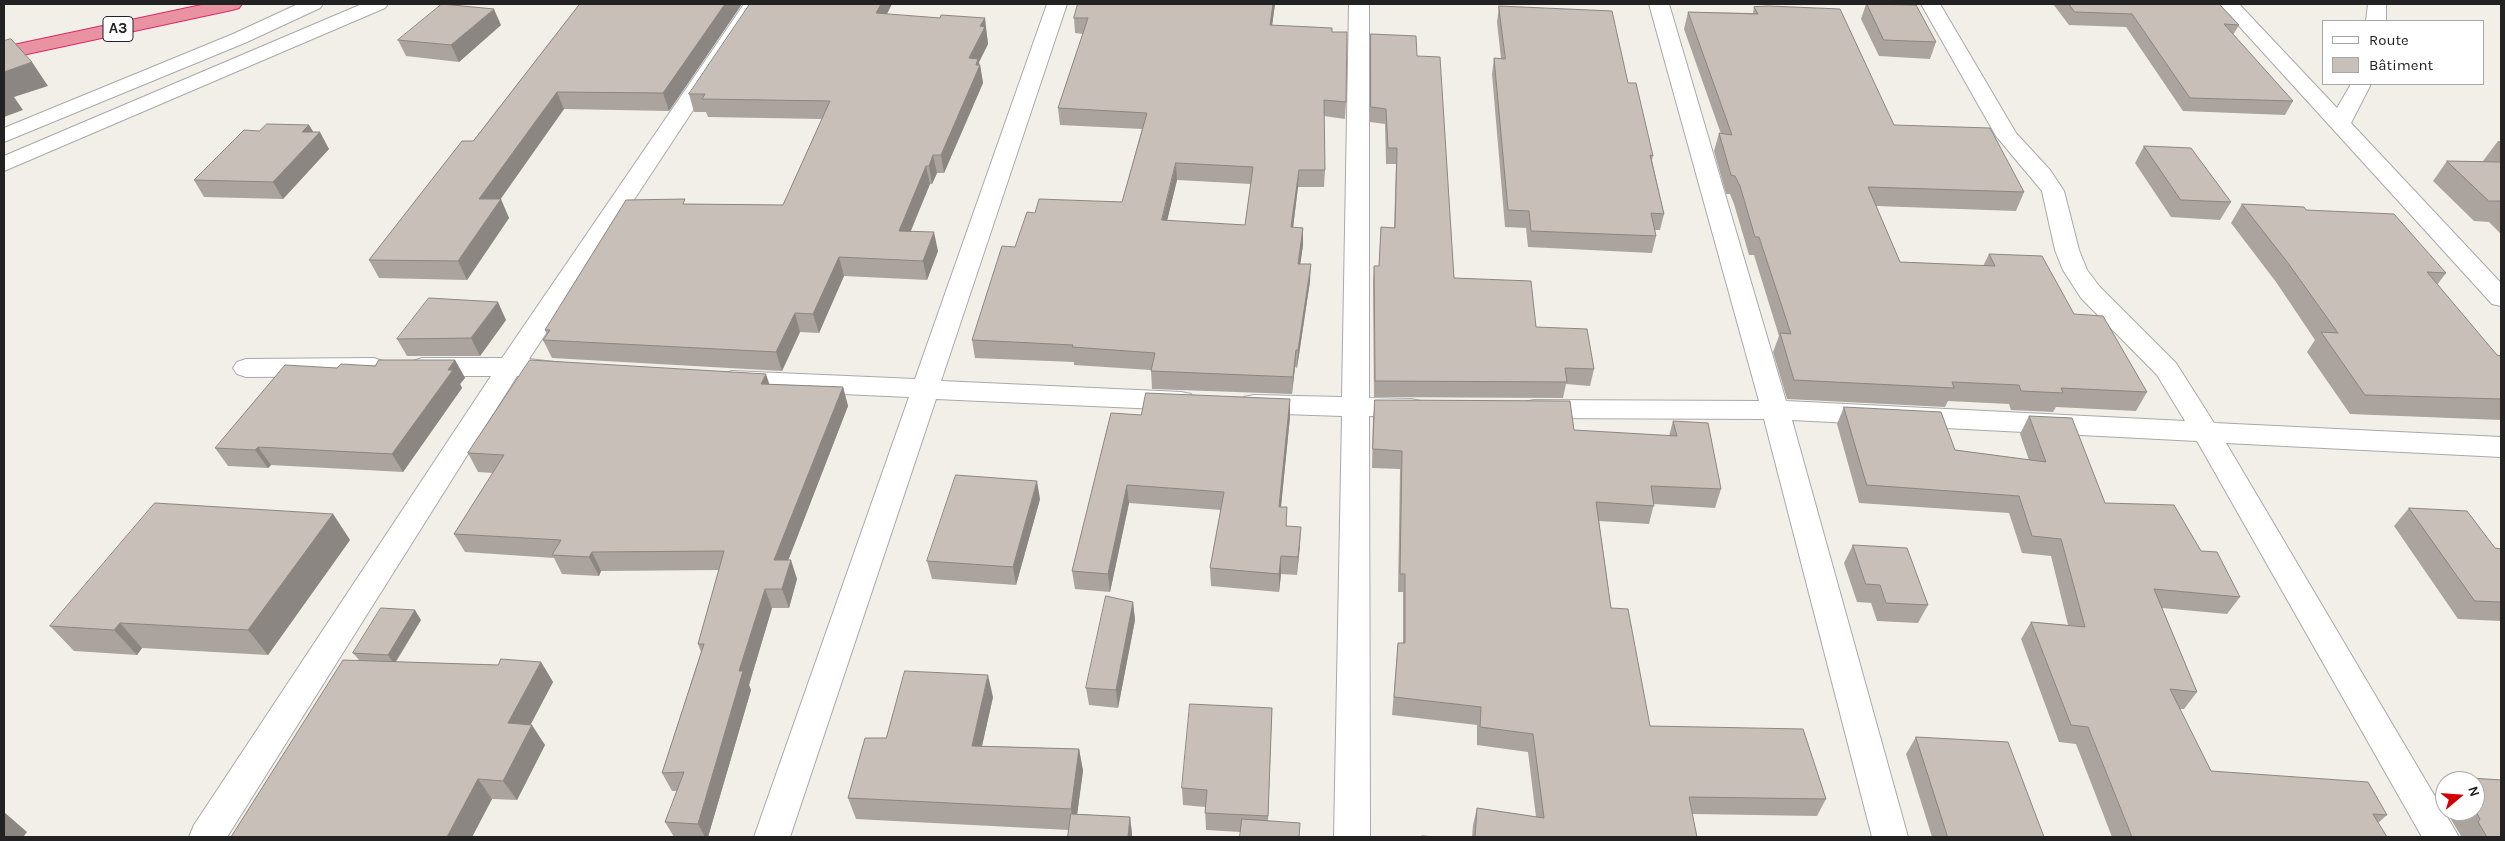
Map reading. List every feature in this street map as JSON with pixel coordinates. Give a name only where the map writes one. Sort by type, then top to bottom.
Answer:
[{"type":"highway","name":"A3","points":[[4,54],[232,4]]},
{"type":"street","points":[[4,136],[240,38],[314,4]]},
{"type":"street","points":[[4,164],[378,4]]},
{"type":"street","points":[[207,837],[510,367],[752,4]]},
{"type":"street","points":[[772,837],[923,390],[1057,4]]},
{"type":"street","points":[[1352,837],[1359,4]]},
{"type":"street","points":[[1659,4],[1775,410],[1890,837]]},
{"type":"street","points":[[1931,4],[2007,136],[2042,175],[2053,191],[2066,250],[2080,278],[2105,309],[2167,369],[2206,432],[2441,837]]},
{"type":"street","points":[[2229,4],[2501,298]]},
{"type":"street","points":[[2376,20],[2377,4]]},
{"type":"street","points":[[2340,123],[2360,85]]},
{"type":"street","points":[[246,368],[510,367],[589,372]]},
{"type":"street","points":[[707,378],[923,390],[1356,408],[1436,408]]},
{"type":"street","points":[[1506,409],[1775,410],[2501,447]]},
{"type":"building","points":[[442,4],[494,9],[451,45],[398,40]]},
{"type":"building","points":[[580,4],[725,4],[663,93],[557,92],[479,199],[501,199],[458,261],[369,260],[462,141],[473,141]]},
{"type":"building","points":[[750,4],[881,4],[876,13],[940,18],[941,15],[985,18],[980,26],[985,27],[969,58],[978,59],[976,65],[980,65],[941,155],[933,155],[929,166],[926,166],[899,231],[934,232],[923,261],[839,257],[813,314],[795,313],[776,352],[543,340],[550,330],[545,330],[626,200],[685,199],[683,204],[783,205],[830,101],[702,99],[705,94],[689,94]]},
{"type":"building","points":[[1078,4],[1273,4],[1270,25],[1332,28],[1332,32],[1347,32],[1346,102],[1324,100],[1325,170],[1299,170],[1291,227],[1303,228],[1298,264],[1311,264],[1293,377],[1151,371],[1155,353],[1072,347],[1073,345],[972,340],[1002,246],[1015,247],[1027,212],[1035,213],[1039,199],[1122,202],[1147,113],[1058,108],[1088,18],[1074,18]],"holes":[[[1176,163],[1253,167],[1245,225],[1162,220]]]},
{"type":"building","points":[[1867,4],[1916,5],[1936,42],[1884,40]]},
{"type":"building","points":[[2069,4],[2219,4],[2239,25],[2224,24],[2293,101],[2190,98],[2132,14],[2075,12]]},
{"type":"building","points":[[1499,6],[1612,11],[1628,83],[1636,83],[1653,156],[1650,155],[1664,214],[1651,213],[1656,236],[1531,231],[1529,211],[1508,210],[1494,58],[1505,59]]},
{"type":"building","points":[[1754,7],[1840,9],[1894,125],[1990,128],[2024,192],[1868,187],[1900,262],[1995,266],[1989,254],[2042,256],[2074,314],[2103,316],[2147,392],[2061,388],[2063,393],[2021,391],[2019,385],[1952,382],[1954,388],[1794,380],[1780,333],[1791,334],[1759,237],[1755,237],[1740,186],[1735,176],[1731,175],[1719,133],[1732,135],[1688,12],[1758,14]]},
{"type":"building","points":[[1371,34],[1416,36],[1417,56],[1440,57],[1454,278],[1531,281],[1536,327],[1587,329],[1594,369],[1565,368],[1567,382],[1375,381],[1374,266],[1379,266],[1381,227],[1395,228],[1397,148],[1388,148],[1386,109],[1371,107]]},
{"type":"building","points":[[11,39],[32,62],[4,72],[4,41]]},
{"type":"building","points":[[267,124],[309,125],[302,132],[320,132],[273,182],[194,180],[244,130],[259,131]]},
{"type":"building","points":[[2144,146],[2191,148],[2231,202],[2181,200]]},
{"type":"building","points":[[2447,161],[2501,162],[2501,201],[2489,201]]},
{"type":"building","points":[[2242,204],[2304,207],[2306,210],[2394,214],[2446,273],[2427,272],[2497,355],[2501,356],[2501,399],[2365,395],[2321,332],[2338,333],[2288,263]]},
{"type":"building","points":[[429,298],[498,302],[471,338],[397,339]]},
{"type":"building","points":[[379,360],[455,360],[448,370],[453,370],[392,454],[258,447],[255,450],[215,448],[285,365],[337,368],[341,364],[375,366]]},
{"type":"building","points":[[530,360],[766,374],[761,384],[843,387],[774,560],[791,560],[782,589],[765,589],[739,671],[743,671],[698,824],[665,822],[684,772],[662,773],[704,644],[698,644],[724,551],[592,552],[589,557],[552,555],[561,540],[454,534],[504,455],[468,453]]},
{"type":"building","points":[[1146,393],[1290,399],[1279,507],[1287,507],[1286,526],[1301,527],[1298,557],[1281,556],[1279,574],[1210,568],[1224,492],[1127,485],[1108,574],[1072,571],[1111,413],[1141,415]]},
{"type":"building","points":[[1375,400],[1570,401],[1574,430],[1677,436],[1673,421],[1708,423],[1721,489],[1651,486],[1654,506],[1596,502],[1611,608],[1628,609],[1650,726],[1803,729],[1826,799],[1689,797],[1697,837],[1475,837],[1477,808],[1544,818],[1533,734],[1480,727],[1481,707],[1394,697],[1398,643],[1405,643],[1405,574],[1400,574],[1402,451],[1373,449]]},
{"type":"building","points":[[1844,407],[1941,412],[1955,450],[2046,462],[2029,416],[2072,418],[2105,503],[2174,505],[2201,551],[2217,552],[2240,597],[2154,589],[2197,692],[2170,689],[2211,771],[2368,782],[2387,815],[2373,814],[2387,837],[2132,837],[2088,727],[2071,725],[2031,622],[2085,627],[2061,539],[2032,536],[2019,496],[1867,485]]},
{"type":"building","points":[[956,475],[1037,481],[1013,567],[927,561]]},
{"type":"building","points":[[155,503],[333,514],[248,630],[120,623],[114,630],[50,626]]},
{"type":"building","points":[[2409,508],[2467,511],[2495,548],[2501,549],[2501,602],[2475,601]]},
{"type":"building","points":[[1853,545],[1907,548],[1928,605],[1886,603],[1880,585],[1866,584]]},
{"type":"building","points":[[1106,596],[1133,602],[1116,690],[1086,688]]},
{"type":"building","points":[[381,608],[415,610],[388,655],[353,653]]},
{"type":"building","points":[[501,659],[541,662],[508,723],[532,725],[503,781],[478,779],[447,837],[231,837],[343,660],[498,665]]},
{"type":"building","points":[[905,671],[988,675],[972,746],[1079,749],[1071,809],[848,798],[865,738],[886,738]]},
{"type":"building","points":[[1190,704],[1272,708],[1268,816],[1205,813],[1207,790],[1182,788]]},
{"type":"building","points":[[1916,737],[2008,742],[2044,837],[1948,837]]},
{"type":"building","points":[[2485,779],[2501,780],[2501,837],[2487,837],[2478,822],[2485,821]]},
{"type":"building","points":[[1071,814],[1130,817],[1128,837],[1068,837]]},
{"type":"building","points":[[1242,819],[1300,823],[1299,837],[1240,837]]}]
